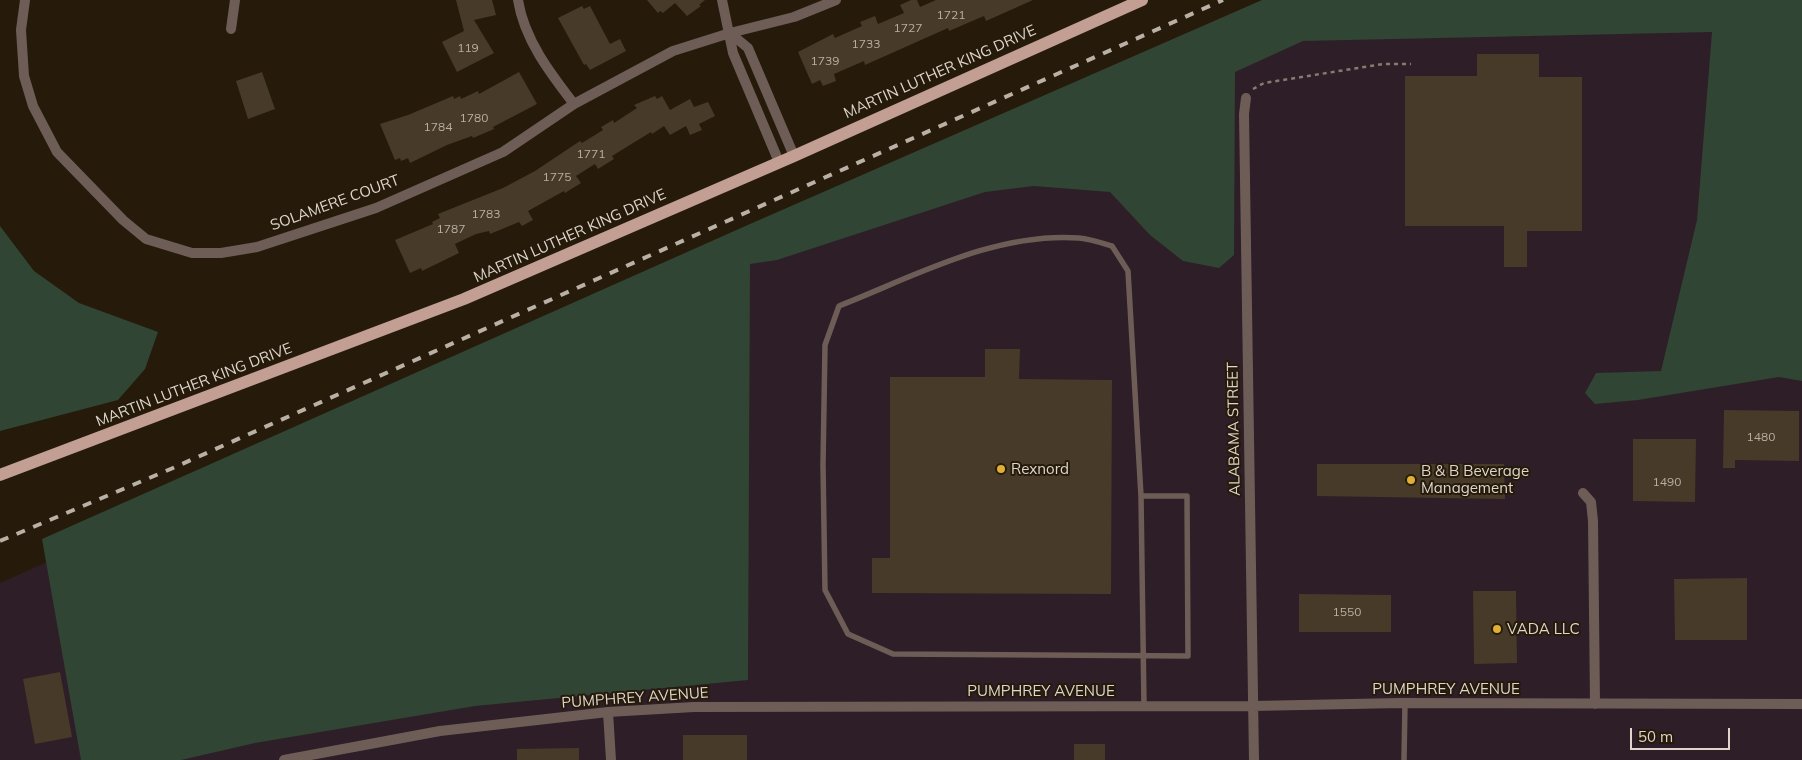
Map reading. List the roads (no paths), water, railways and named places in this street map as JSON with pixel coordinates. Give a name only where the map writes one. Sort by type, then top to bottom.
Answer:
[{"type":"main road","name":"MARTIN LUTHER KING DRIVE","points":[[0,475],[464,299],[794,156],[1142,0]]},
{"type":"street","name":"SOLAMERE COURT","points":[[24,0],[21,30],[24,76],[33,106],[57,152],[123,220],[146,239],[192,253],[221,253],[257,247],[376,208],[503,152],[574,104],[673,51],[730,33],[794,17],[836,0]]},
{"type":"street","points":[[231,30],[236,0]]},
{"type":"street","points":[[518,0],[521,19],[530,38],[556,81],[574,104]]},
{"type":"street","points":[[722,0],[733,53],[780,162]]},
{"type":"street","points":[[730,33],[748,48],[794,156]]},
{"type":"street","name":"ALABAMA STREET","points":[[1246,98],[1244,114],[1254,760]]},
{"type":"street","points":[[1583,493],[1591,502],[1593,521],[1595,704]]},
{"type":"street","name":"PUMPHREY AVENUE","points":[[284,760],[440,731],[608,712],[694,707],[1253,706],[1405,703],[1802,704]]},
{"type":"street","points":[[608,712],[611,760]]},
{"type":"lane","points":[[1141,496],[1187,496],[1188,656],[1145,655],[893,654],[848,634],[825,590],[823,465],[825,345],[839,306],[971,253],[1024,241],[1079,238],[1112,246],[1128,271],[1141,496],[1145,655],[1144,706]]},
{"type":"lane","points":[[1404,760],[1405,703]]},
{"type":"railway","points":[[0,541],[173,468],[1223,0]]},
{"type":"place","name":"Rexnord","points":[[1001,469]]},
{"type":"place","name":"B & B Beverage Management","points":[[1411,480]]},
{"type":"place","name":"VADA LLC","points":[[1497,629]]}]
